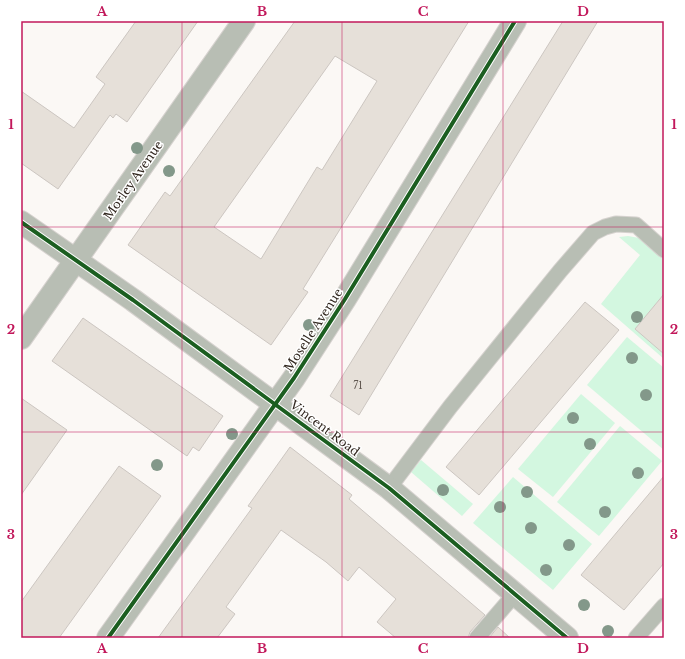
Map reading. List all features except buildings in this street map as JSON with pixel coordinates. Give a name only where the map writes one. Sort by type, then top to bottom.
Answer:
[{"type":"street","name":"Morley Avenue","points":[[21,338],[244,21]]},
{"type":"street","name":"Moselle Avenue","points":[[108,638],[275,404],[345,300],[515,21]]},
{"type":"street","name":"Vincent Road","points":[[21,222],[275,404],[389,488],[566,638]]},
{"type":"lane","points":[[389,488],[450,408],[560,271],[593,233],[616,224],[636,225],[664,250]]},
{"type":"lane","points":[[477,638],[515,594]]},
{"type":"lane","points":[[636,638],[664,606]]},
{"type":"green space","points":[[628,236],[645,239],[664,255],[664,294],[635,329],[664,354],[664,359],[601,304],[640,255],[619,237]]},
{"type":"green space","points":[[627,337],[664,368],[664,450],[587,385]]},
{"type":"green space","points":[[581,394],[615,423],[553,497],[518,469]]},
{"type":"green space","points":[[620,426],[662,461],[599,536],[557,502]]},
{"type":"green space","points":[[421,460],[473,504],[462,516],[411,472]]},
{"type":"green space","points":[[513,477],[592,544],[553,590],[473,523]]},
{"type":"cycle path","points":[[108,638],[294,378],[345,299],[515,21]]},
{"type":"cycle path","points":[[21,222],[133,300],[389,488],[567,638]]}]
